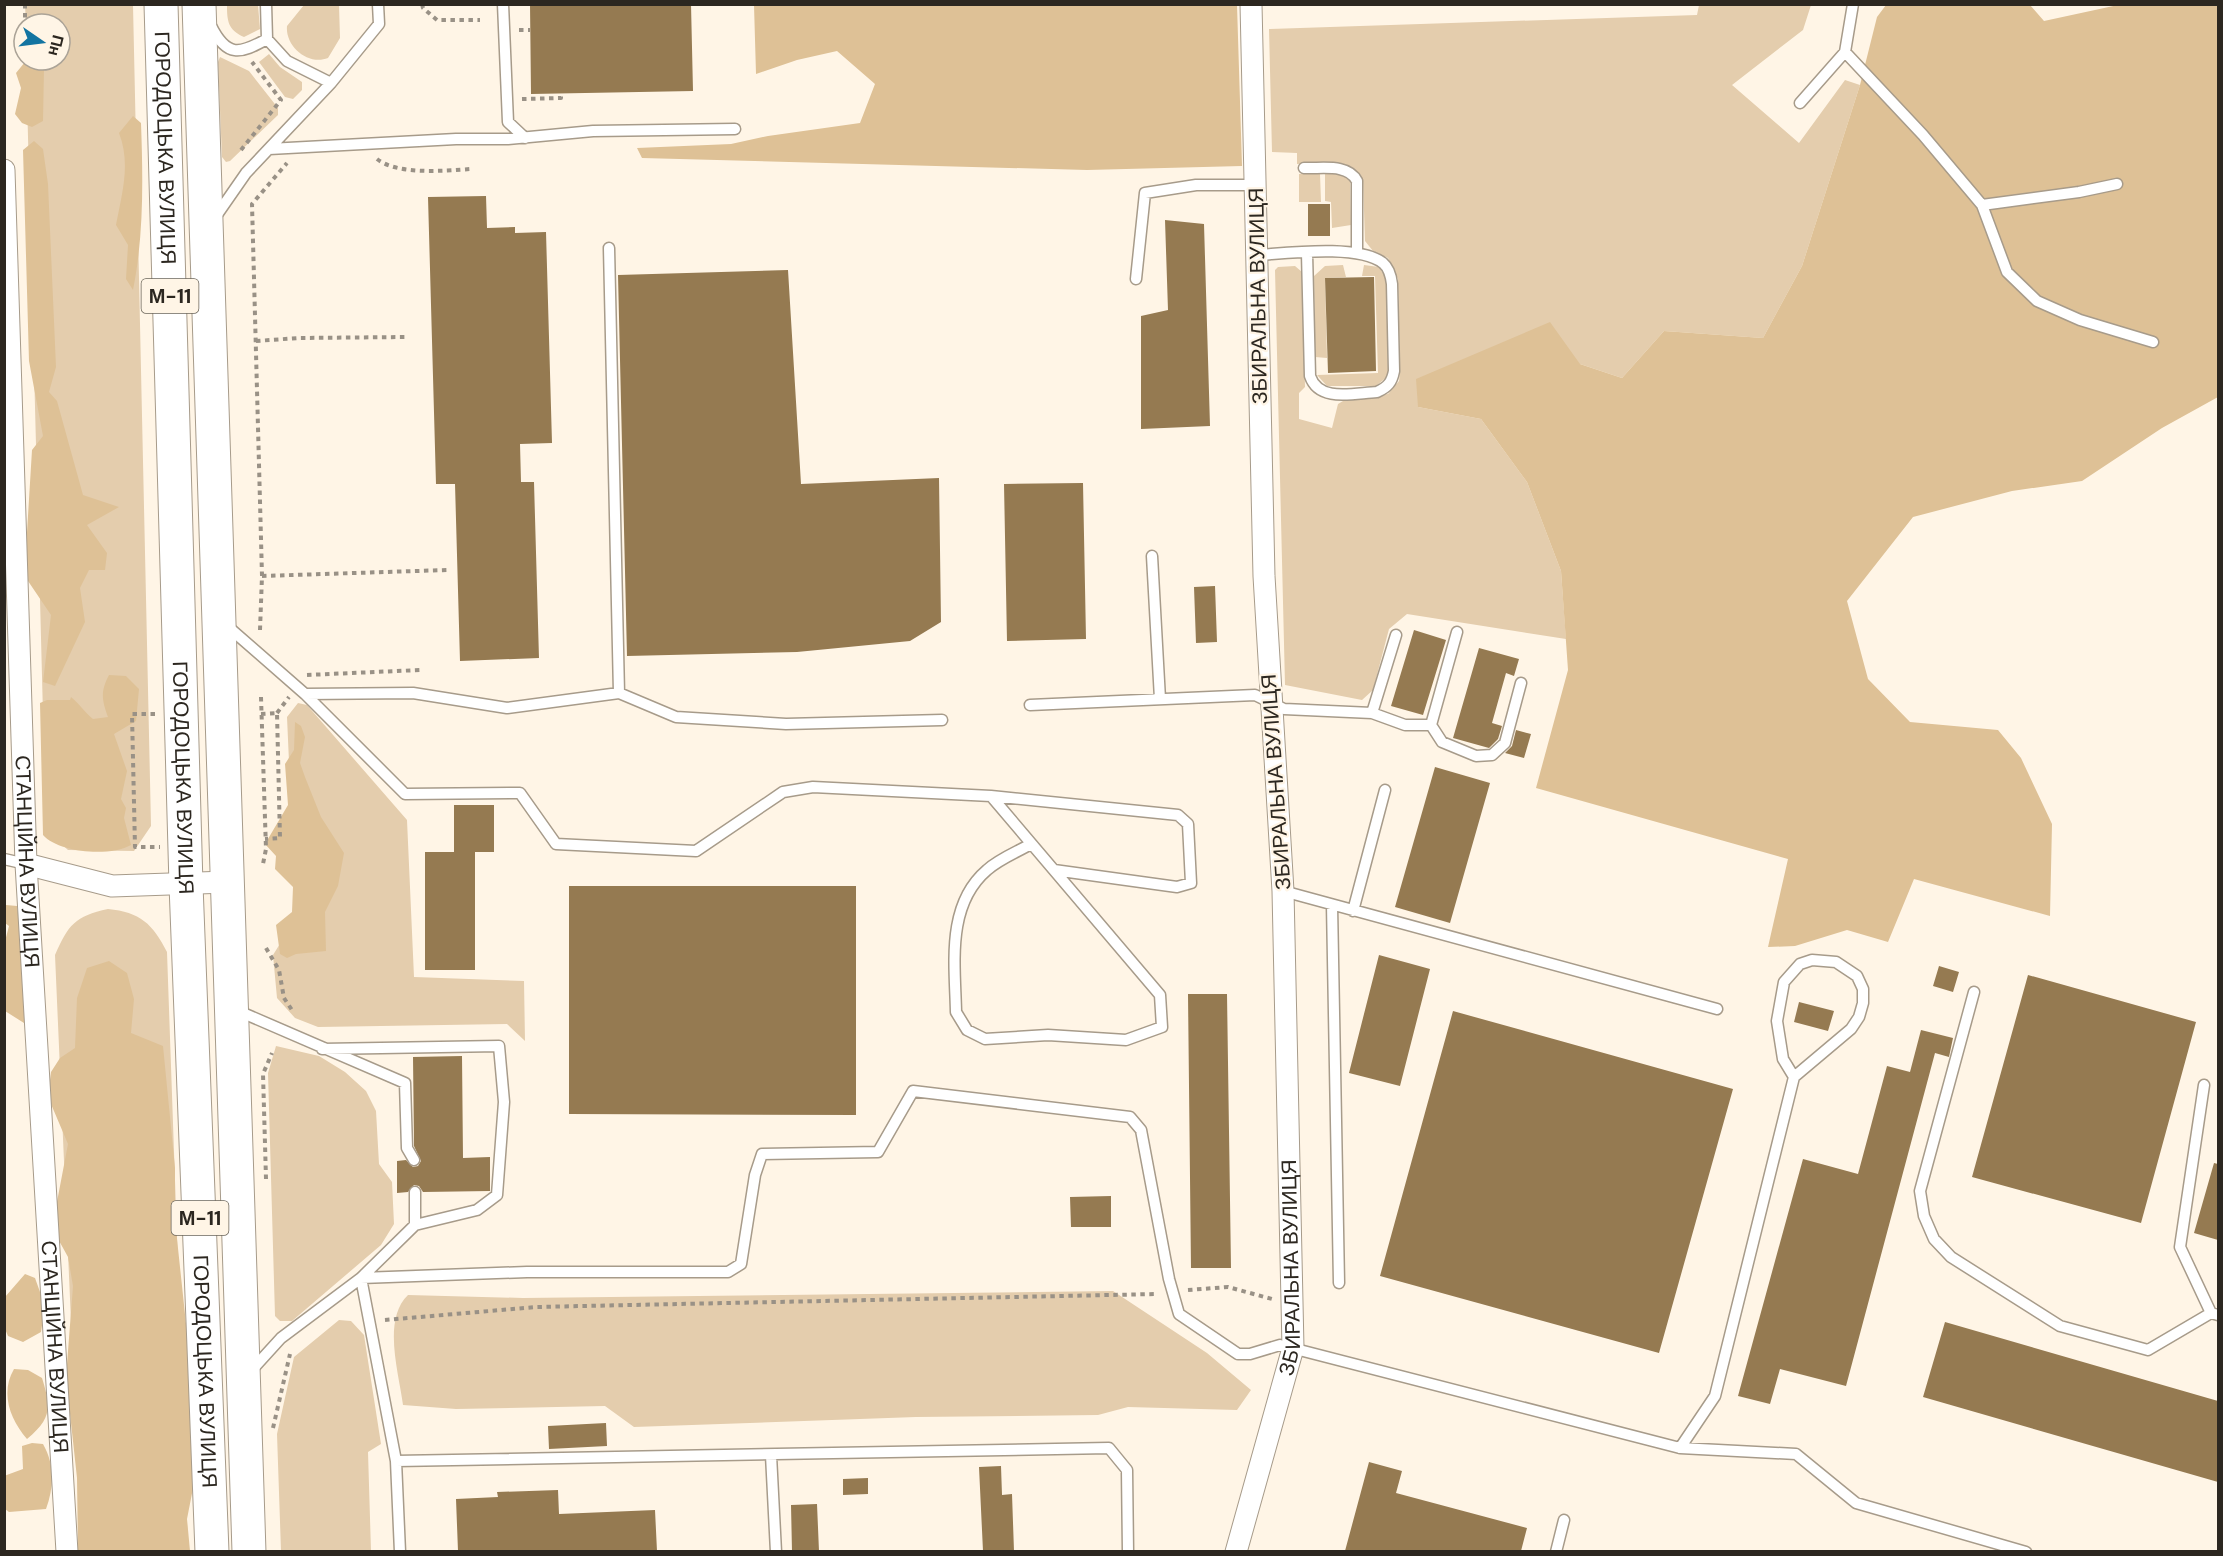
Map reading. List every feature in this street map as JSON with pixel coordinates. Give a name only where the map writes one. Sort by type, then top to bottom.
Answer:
[{"type":"main road","name":"ГОРОДОЦЬКА ВУЛИЦЯ","points":[[160,4],[186,885],[212,1551]]},
{"type":"main road","name":"ГОРОДОЦЬКА ВУЛИЦЯ","points":[[201,4],[206,232],[249,1551]]},
{"type":"street","name":"ЗБИРАЛЬНА ВУЛИЦЯ","points":[[1236,1551],[1293,1348],[1283,891],[1264,576],[1251,4]]},
{"type":"street","name":"СТАНЦІЙНА ВУЛИЦЯ","points":[[4,170],[26,864],[67,1551]]},
{"type":"street","points":[[26,864],[112,886],[227,882]]},
{"type":"lane","points":[[201,4],[217,38],[233,50],[245,51],[267,39]]},
{"type":"lane","points":[[266,4],[267,39],[287,61],[331,83]]},
{"type":"lane","points":[[206,232],[246,173],[331,83],[379,24],[378,4]]},
{"type":"lane","points":[[503,4],[508,122],[525,138]]},
{"type":"lane","points":[[1800,103],[1845,52],[1853,4]]},
{"type":"lane","points":[[1845,52],[1923,135],[1982,205],[2007,272],[2037,301],[2079,320],[2153,342]]},
{"type":"lane","points":[[269,149],[525,138],[593,131],[735,129]]},
{"type":"lane","points":[[1304,168],[1341,169],[1355,176],[1357,181],[1357,253]]},
{"type":"lane","points":[[1982,205],[2079,192],[2117,184]]},
{"type":"lane","points":[[1136,279],[1145,193],[1196,185],[1255,185]]},
{"type":"lane","points":[[609,248],[619,693]]},
{"type":"lane","points":[[1257,255],[1307,253],[1357,253],[1383,263],[1391,276],[1393,378],[1389,385],[1377,392],[1326,394],[1313,385],[1310,376],[1307,253]]},
{"type":"lane","points":[[1152,556],[1160,699]]},
{"type":"lane","points":[[219,619],[305,694],[405,794],[520,793],[556,844],[696,851],[783,792],[813,787],[991,796],[1178,815],[1188,824],[1191,883],[1178,887],[1054,870]]},
{"type":"lane","points":[[1457,632],[1431,725],[1442,742],[1476,756],[1492,755],[1504,743],[1521,683]]},
{"type":"lane","points":[[1372,712],[1396,635]]},
{"type":"lane","points":[[305,694],[413,693],[507,708],[619,693],[676,717],[786,724],[942,720]]},
{"type":"lane","points":[[1030,705],[1255,695],[1284,709],[1372,712],[1405,725],[1431,725]]},
{"type":"lane","points":[[1353,911],[1385,790]]},
{"type":"lane","points":[[991,796],[1160,995],[1162,1027],[1126,1040],[1048,1035],[986,1039],[975,1036],[960,1022],[956,1012],[955,930],[966,897],[986,870],[1031,844]]},
{"type":"lane","points":[[4,858],[26,864]]},
{"type":"lane","points":[[1283,891],[1717,1010]]},
{"type":"lane","points":[[1332,905],[1339,1283]]},
{"type":"lane","points":[[1680,1448],[1715,1396],[1794,1077],[1851,1029],[1859,1017],[1863,1003],[1863,989],[1857,976],[1836,962],[1812,960],[1800,964],[1784,982],[1777,1021],[1783,1059],[1794,1077]]},
{"type":"lane","points":[[1974,992],[1920,1191],[1924,1216],[1934,1239],[1951,1257],[2060,1326],[2148,1350],[2215,1314],[2180,1247],[2204,1085]]},
{"type":"lane","points":[[231,1007],[322,1049],[405,1083],[407,1148],[414,1160]]},
{"type":"lane","points":[[243,1381],[281,1338],[361,1278],[415,1225],[477,1210],[497,1194],[504,1102],[499,1046],[322,1049]]},
{"type":"lane","points":[[361,1278],[527,1272],[728,1272],[741,1264],[755,1175],[762,1154],[878,1152],[913,1091],[1130,1117],[1141,1130],[1179,1314],[1238,1353],[1250,1354],[1280,1345],[1680,1448],[1796,1454],[1856,1503],[2026,1551]]},
{"type":"lane","points":[[415,1192],[415,1225]]},
{"type":"lane","points":[[361,1278],[396,1461],[400,1551]]},
{"type":"lane","points":[[396,1461],[1109,1448],[1126,1470],[1128,1551]]},
{"type":"lane","points":[[771,1455],[776,1551]]},
{"type":"lane","points":[[1556,1551],[1564,1520]]},
{"type":"path","points":[[422,4],[423,8],[437,20],[480,20]]},
{"type":"path","points":[[241,150],[281,100],[252,62]]},
{"type":"path","points":[[369,153],[385,165],[420,172],[470,169]]},
{"type":"path","points":[[260,630],[262,576],[252,204],[292,158]]},
{"type":"path","points":[[256,341],[299,338],[407,337]]},
{"type":"path","points":[[262,576],[447,570]]},
{"type":"path","points":[[261,697],[265,839],[263,864]]},
{"type":"path","points":[[261,714],[277,713],[280,838],[265,839]]},
{"type":"path","points":[[155,714],[132,714],[135,847],[160,847]]},
{"type":"path","points":[[266,948],[279,970],[284,998],[292,1010]]},
{"type":"path","points":[[266,1191],[263,1074],[272,1053]]},
{"type":"path","points":[[1188,1290],[1228,1287],[1279,1302]]},
{"type":"path","points":[[369,1322],[536,1307],[1154,1294]]},
{"type":"path","points":[[272,1434],[290,1354]]},
{"type":"shaded area","points":[[25,5],[133,5],[151,826],[134,851],[68,850],[46,830],[26,72],[72,72],[72,12],[25,12]]},
{"type":"shaded area","points":[[227,5],[258,5],[260,29],[244,37],[239,34],[229,24]]},
{"type":"shaded area","points":[[304,5],[339,5],[340,38],[328,58],[320,60],[306,57],[290,41],[287,26]]},
{"type":"shaded area","points":[[754,5],[1237,5],[1242,166],[1087,170],[642,158],[637,148],[731,144],[768,136],[860,123],[875,84],[837,51],[797,60],[756,74]]},
{"type":"shaded area","points":[[1699,5],[1811,5],[1803,30],[1732,85],[1799,143],[1845,80],[1860,85],[1802,266],[1763,338],[1664,331],[1622,378],[1580,364],[1418,407],[1481,419],[1527,482],[1561,571],[1566,639],[1407,614],[1389,629],[1373,690],[1362,700],[1285,685],[1275,270],[1278,267],[1295,266],[1302,272],[1305,387],[1299,393],[1299,419],[1332,428],[1338,404],[1348,398],[1388,394],[1399,381],[1398,279],[1388,258],[1373,251],[1365,241],[1363,180],[1357,172],[1334,162],[1297,164],[1297,153],[1272,152],[1269,29],[1697,15]]},
{"type":"shaded area","points":[[1886,5],[2030,5],[2044,21],[2118,5],[2218,5],[2218,397],[2162,428],[2082,481],[2012,491],[1913,517],[1847,601],[1868,679],[1910,722],[1998,730],[2021,758],[2052,824],[2050,916],[1914,879],[1888,942],[1847,930],[1795,946],[1768,947],[1788,859],[1536,788],[1568,670],[1561,571],[1527,482],[1481,419],[1418,407],[1416,379],[1550,322],[1580,364],[1622,378],[1664,331],[1763,338],[1802,266],[1860,85],[1877,17]]},
{"type":"shaded area","points":[[269,54],[280,67],[302,82],[302,90],[293,99],[285,97],[259,62]]},
{"type":"shaded area","points":[[220,57],[249,71],[278,108],[278,115],[230,161],[226,162],[222,157],[218,62]]},
{"type":"shaded area","points":[[44,72],[43,121],[32,127],[22,123],[15,114],[21,88],[16,73]]},
{"type":"shaded area","points":[[133,116],[141,123],[142,186],[141,227],[133,290],[126,279],[128,245],[116,225],[125,167],[123,145],[119,133]]},
{"type":"shaded area","points":[[34,141],[43,149],[48,184],[56,367],[49,392],[57,401],[83,495],[119,507],[87,525],[107,553],[105,570],[89,570],[80,588],[85,622],[55,686],[43,682],[51,615],[28,581],[25,565],[32,450],[43,436],[29,361],[23,150]]},
{"type":"shaded area","points":[[1299,174],[1320,174],[1321,202],[1299,202]]},
{"type":"shaded area","points":[[1325,174],[1341,174],[1350,180],[1351,225],[1332,228],[1331,202],[1325,201]]},
{"type":"shaded area","points":[[1343,265],[1346,277],[1325,278],[1327,358],[1315,357],[1314,276],[1325,266]]},
{"type":"shaded area","points":[[1364,265],[1379,267],[1387,280],[1388,376],[1376,386],[1327,386],[1317,375],[1378,373],[1375,276],[1362,276]]},
{"type":"shaded area","points":[[109,675],[126,676],[139,689],[136,721],[114,734],[127,771],[121,799],[126,808],[124,818],[131,845],[122,849],[98,852],[72,849],[61,846],[43,835],[40,703],[47,700],[70,700],[71,697],[93,719],[108,717],[103,696]]},
{"type":"shaded area","points":[[298,703],[307,705],[407,820],[414,977],[524,981],[525,1041],[507,1024],[318,1027],[295,1018],[277,998],[273,955],[296,918],[287,717]]},
{"type":"shaded area","points":[[295,722],[301,726],[305,737],[300,763],[305,777],[321,817],[344,853],[338,886],[325,912],[326,951],[296,954],[287,958],[280,954],[276,925],[292,912],[293,887],[275,869],[276,856],[265,844],[288,805],[285,764],[294,750]]},
{"type":"shaded area","points":[[6,905],[17,906],[25,998],[24,1023],[5,1011],[4,945],[9,926],[5,923]]},
{"type":"shaded area","points":[[108,909],[129,913],[144,921],[151,927],[167,952],[188,1551],[81,1551],[55,955],[64,936],[74,923],[88,915]]},
{"type":"shaded area","points":[[109,961],[127,973],[134,999],[131,1033],[163,1046],[175,1168],[175,1220],[189,1352],[195,1478],[187,1519],[190,1551],[78,1551],[77,1478],[66,1377],[73,1286],[68,1257],[52,1228],[68,1144],[48,1097],[51,1072],[60,1058],[75,1048],[77,998],[87,968]]},
{"type":"shaded area","points":[[276,1046],[319,1056],[345,1072],[366,1091],[376,1111],[379,1164],[392,1182],[394,1224],[381,1245],[292,1321],[280,1321],[275,1316],[268,1073]]},
{"type":"shaded area","points":[[25,1274],[35,1278],[45,1306],[41,1332],[23,1342],[8,1336],[5,1329],[5,1297]]},
{"type":"shaded area","points":[[1113,1291],[1207,1353],[1251,1390],[1237,1410],[1128,1407],[1098,1415],[916,1417],[634,1427],[605,1406],[456,1409],[403,1405],[394,1347],[396,1318],[400,1306],[408,1295],[523,1298]]},
{"type":"shaded area","points":[[339,1320],[351,1321],[364,1335],[381,1444],[368,1452],[371,1551],[281,1551],[277,1434],[294,1357]]},
{"type":"shaded area","points":[[14,1369],[28,1370],[42,1378],[47,1397],[45,1418],[27,1439],[16,1423],[7,1396]]},
{"type":"shaded area","points":[[32,1443],[43,1444],[50,1460],[52,1484],[46,1509],[9,1512],[5,1509],[4,1476],[23,1469],[22,1446]]},
{"type":"building","points":[[530,4],[691,4],[693,91],[531,94]]},
{"type":"building","points":[[486,196],[487,228],[515,227],[515,233],[546,232],[552,443],[520,444],[521,482],[534,482],[539,658],[460,661],[455,484],[436,484],[428,197]]},
{"type":"building","points":[[1308,204],[1330,204],[1330,236],[1308,236]]},
{"type":"building","points":[[1165,220],[1204,224],[1210,426],[1141,429],[1141,316],[1168,310]]},
{"type":"building","points":[[788,270],[801,484],[939,478],[941,622],[910,641],[797,652],[627,656],[618,275]]},
{"type":"building","points":[[1374,277],[1376,371],[1328,373],[1325,278]]},
{"type":"building","points":[[1083,483],[1086,639],[1007,641],[1004,484]]},
{"type":"building","points":[[1215,586],[1217,642],[1196,643],[1194,587]]},
{"type":"building","points":[[1414,630],[1446,640],[1423,715],[1391,706]]},
{"type":"building","points":[[1479,648],[1519,659],[1514,676],[1506,673],[1492,723],[1502,726],[1498,739],[1489,748],[1453,738]]},
{"type":"building","points":[[1516,730],[1531,734],[1524,758],[1505,753],[1512,746]]},
{"type":"building","points":[[1435,767],[1490,783],[1450,923],[1395,907]]},
{"type":"building","points":[[454,805],[494,805],[494,852],[475,852],[475,970],[425,970],[425,852],[454,852]]},
{"type":"building","points":[[569,886],[856,886],[856,1115],[569,1114]]},
{"type":"building","points":[[1379,955],[1430,969],[1400,1086],[1349,1073]]},
{"type":"building","points":[[1939,966],[1959,972],[1953,992],[1933,986]]},
{"type":"building","points":[[2028,975],[2196,1022],[2141,1223],[1972,1177]]},
{"type":"building","points":[[1188,994],[1227,994],[1231,1268],[1191,1268]]},
{"type":"building","points":[[1799,1002],[1834,1011],[1828,1031],[1794,1022]]},
{"type":"building","points":[[1453,1011],[1733,1089],[1659,1353],[1380,1276]]},
{"type":"building","points":[[1921,1030],[1953,1038],[1949,1057],[1935,1053],[1846,1386],[1780,1369],[1770,1404],[1738,1396],[1803,1159],[1858,1174],[1887,1066],[1910,1072]]},
{"type":"building","points":[[462,1056],[463,1158],[490,1157],[490,1191],[423,1192],[419,1186],[414,1185],[408,1192],[397,1193],[397,1161],[406,1160],[413,1167],[418,1166],[421,1161],[414,1146],[413,1057]]},
{"type":"building","points":[[2214,1163],[2218,1164],[2218,1240],[2194,1233]]},
{"type":"building","points":[[1111,1196],[1111,1227],[1071,1227],[1070,1197]]},
{"type":"building","points":[[1945,1322],[2218,1401],[2218,1482],[1923,1397]]},
{"type":"building","points":[[606,1423],[607,1446],[549,1449],[548,1426]]},
{"type":"building","points":[[1369,1462],[1402,1471],[1396,1493],[1527,1528],[1521,1551],[1345,1551]]},
{"type":"building","points":[[1001,1466],[1002,1495],[1012,1494],[1014,1551],[983,1551],[979,1467]]},
{"type":"building","points":[[868,1478],[868,1494],[843,1495],[843,1479]]},
{"type":"building","points":[[558,1490],[559,1514],[655,1510],[657,1551],[458,1551],[456,1499],[498,1497],[497,1492]]},
{"type":"building","points":[[817,1504],[819,1551],[792,1551],[791,1505]]}]
